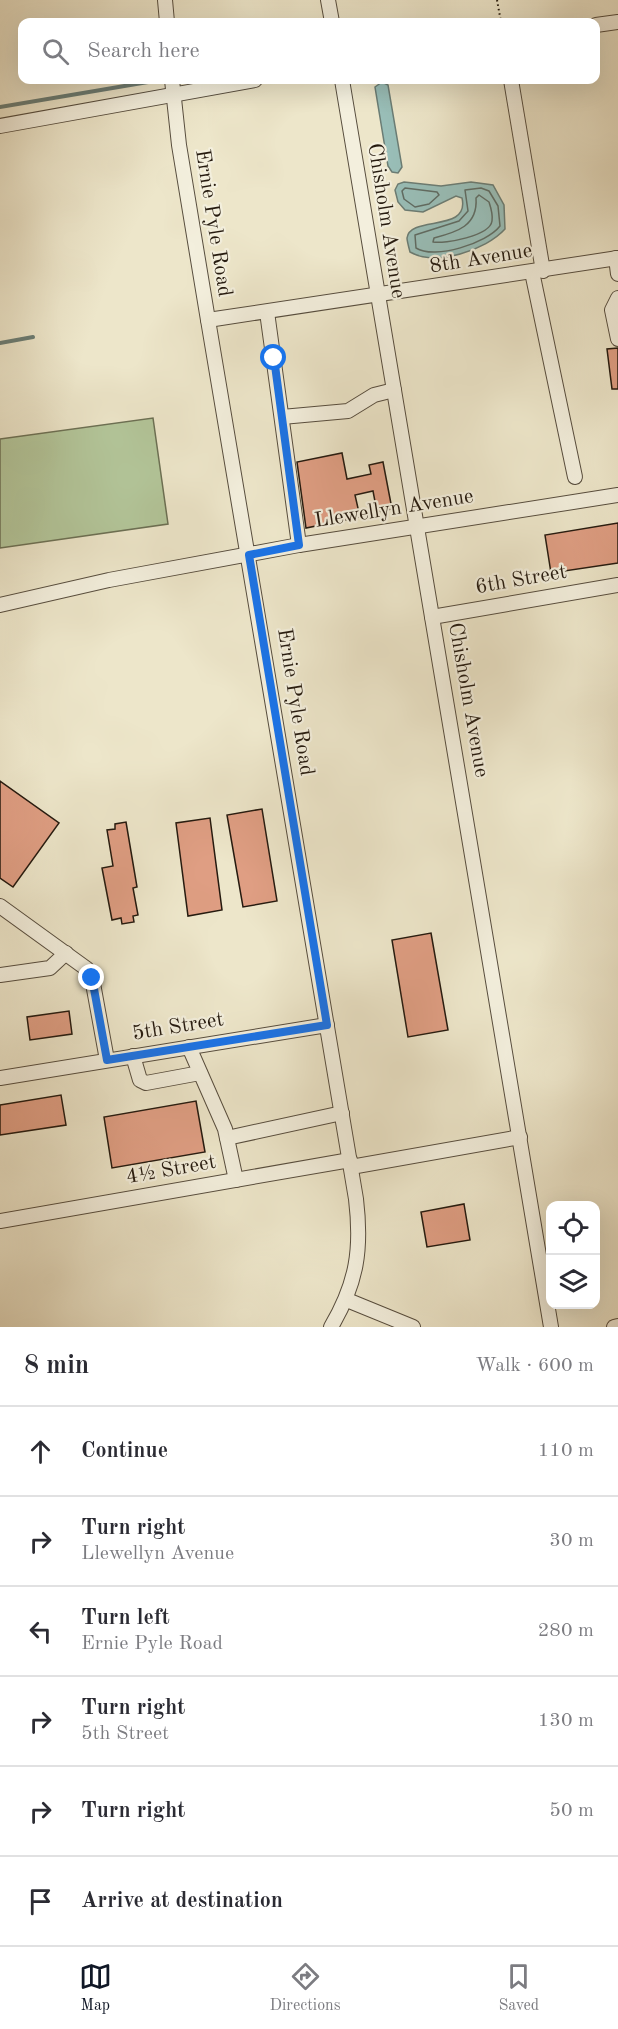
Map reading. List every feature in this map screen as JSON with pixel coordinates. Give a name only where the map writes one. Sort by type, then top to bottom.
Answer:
[{"type":"street","points":[[165,0],[167,18]]},
{"type":"street","points":[[328,0],[331,18]]},
{"type":"street","points":[[600,25],[618,22]]},
{"type":"street","points":[[0,126],[173,86],[200,84]]},
{"type":"street","name":"Chisholm Avenue","points":[[343,84],[552,1327]]},
{"type":"street","points":[[512,84],[538,271],[575,477]]},
{"type":"street","name":"Ernie Pyle Road","points":[[173,86],[208,320],[351,1164],[359,1238],[356,1274],[347,1300],[331,1327]]},
{"type":"street","points":[[617,258],[618,274]]},
{"type":"street","name":"8th Avenue","points":[[208,320],[617,258]]},
{"type":"street","points":[[618,298],[612,310],[618,339]]},
{"type":"street","points":[[267,312],[299,545]]},
{"type":"street","points":[[282,417],[348,411],[374,395],[394,390]]},
{"type":"street","name":"Llewellyn Avenue","points":[[0,605],[109,580],[299,545],[618,495]]},
{"type":"street","name":"6th Street","points":[[432,617],[618,585]]},
{"type":"street","points":[[0,906],[87,969],[92,978],[107,1060]]},
{"type":"street","points":[[0,975],[50,968],[66,953]]},
{"type":"street","name":"5th Street","points":[[0,1077],[327,1025]]},
{"type":"street","points":[[189,1047],[227,1138],[236,1180]]},
{"type":"street","points":[[133,1056],[140,1080],[146,1083],[200,1073]]},
{"type":"street","points":[[227,1138],[342,1113]]},
{"type":"street","name":"4½ Street","points":[[0,1221],[236,1180],[520,1137]]},
{"type":"street","points":[[347,1300],[413,1327]]},
{"type":"path","points":[[497,0],[500,18]]},
{"type":"green space","points":[[153,418],[168,524],[0,548],[0,439]]},
{"type":"water","points":[[379,84],[388,85],[402,167],[398,173],[392,172],[388,166],[375,87]]},
{"type":"water","points":[[404,182],[441,186],[471,182],[493,185],[504,205],[505,229],[486,244],[460,254],[433,258],[410,252],[407,238],[411,231],[457,216],[462,209],[462,198],[456,196],[423,212],[405,210],[398,202],[395,190],[398,184]]},
{"type":"building","points":[[618,348],[618,389],[612,389],[607,349]]},
{"type":"building","points":[[342,453],[347,479],[371,474],[369,465],[383,462],[392,509],[377,512],[373,491],[355,495],[360,517],[306,528],[297,462]]},
{"type":"building","points":[[618,523],[618,563],[551,573],[545,535]]},
{"type":"building","points":[[0,781],[59,823],[13,887],[0,878]]},
{"type":"building","points":[[262,809],[277,901],[243,907],[227,815]]},
{"type":"building","points":[[210,818],[222,910],[188,916],[176,823]]},
{"type":"building","points":[[126,822],[137,887],[133,888],[138,915],[133,916],[134,922],[122,924],[121,918],[112,920],[102,868],[113,866],[107,830],[115,829],[115,824]]},
{"type":"building","points":[[431,933],[448,1030],[408,1037],[392,940]]},
{"type":"building","points":[[69,1011],[72,1034],[30,1040],[27,1017]]},
{"type":"building","points":[[61,1095],[66,1125],[0,1135],[0,1105]]},
{"type":"building","points":[[196,1101],[205,1152],[112,1168],[104,1117]]},
{"type":"building","points":[[464,1204],[470,1240],[427,1247],[421,1212]]},
{"type":"waterway","points":[[0,107],[136,84]]},
{"type":"waterway","points":[[0,343],[33,337]]},
{"type":"route","points":[[92,978],[107,1060],[327,1025],[249,555],[299,545],[274,358]]}]
